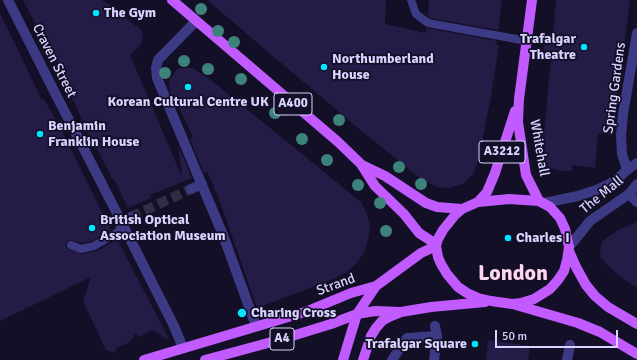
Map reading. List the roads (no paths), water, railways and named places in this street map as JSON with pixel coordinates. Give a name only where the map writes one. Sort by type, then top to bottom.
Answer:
[{"type":"main road","name":"A400","points":[[172,0],[337,141],[361,164],[375,186],[404,214],[419,233],[436,245]]},
{"type":"main road","name":"Whitehall","points":[[532,0],[519,99],[518,122],[526,175],[541,202]]},
{"type":"main road","name":"Whitehall","points":[[478,202],[487,192],[496,173],[519,99]]},
{"type":"main road","name":"A400","points":[[361,164],[385,176],[426,203],[437,207],[462,209]]},
{"type":"main road","points":[[637,324],[595,296],[582,279],[576,267],[569,249],[565,228],[560,218],[550,207],[541,202],[509,199],[478,202],[462,209],[450,221],[440,235],[436,245],[441,264],[458,287],[466,293],[491,302],[512,304],[578,323],[600,332],[637,353]]},
{"type":"main road","name":"Strand","points":[[144,360],[305,312],[351,293],[376,286],[421,253],[436,245]]},
{"type":"main road","points":[[512,304],[534,299],[550,289],[564,270],[569,249]]},
{"type":"main road","points":[[343,360],[357,314],[376,286]]},
{"type":"main road","name":"A4","points":[[206,360],[279,340],[331,324],[357,314],[375,310],[401,312],[431,307],[491,302]]},
{"type":"main road","points":[[363,360],[371,336],[376,328],[382,321],[401,312]]},
{"type":"street","name":"Craven Street","points":[[8,0],[54,91],[127,220],[183,348]]},
{"type":"street","points":[[196,21],[158,60],[156,68],[157,78],[223,235],[256,326]]},
{"type":"street","name":"Spring Gardens","points":[[626,170],[622,154],[621,135],[623,114],[637,33]]},
{"type":"street","name":"The Mall","points":[[541,202],[578,196],[599,189],[615,181],[626,170],[637,163]]},
{"type":"street","points":[[191,189],[202,184]]},
{"type":"street","name":"The Mall","points":[[569,249],[590,221],[629,194],[637,184]]},
{"type":"street","points":[[629,194],[637,202]]},
{"type":"street","points":[[392,360],[407,338],[436,331],[434,360]]},
{"type":"street","points":[[567,360],[570,345]]},
{"type":"lane","points":[[411,0],[416,14],[428,24],[527,41]]},
{"type":"lane","points":[[72,245],[82,249],[94,246],[118,232],[127,220]]},
{"type":"tunnel","points":[[131,217],[191,189]]},
{"type":"place","name":"The Gym","points":[[96,13]]},
{"type":"place","name":"Trafalgar Theatre","points":[[584,47]]},
{"type":"place","name":"Northumberland House","points":[[324,67]]},
{"type":"place","name":"Korean Cultural Centre UK","points":[[188,87]]},
{"type":"place","name":"Benjamin Franklin House","points":[[40,134]]},
{"type":"place","name":"British Optical Association Museum","points":[[92,228]]},
{"type":"place","name":"Charles I","points":[[508,238]]},
{"type":"place","name":"Charing Cross","points":[[242,313]]},
{"type":"place","name":"Trafalgar Square","points":[[475,344]]},
{"type":"district","name":"London","points":[[513,274]]}]
